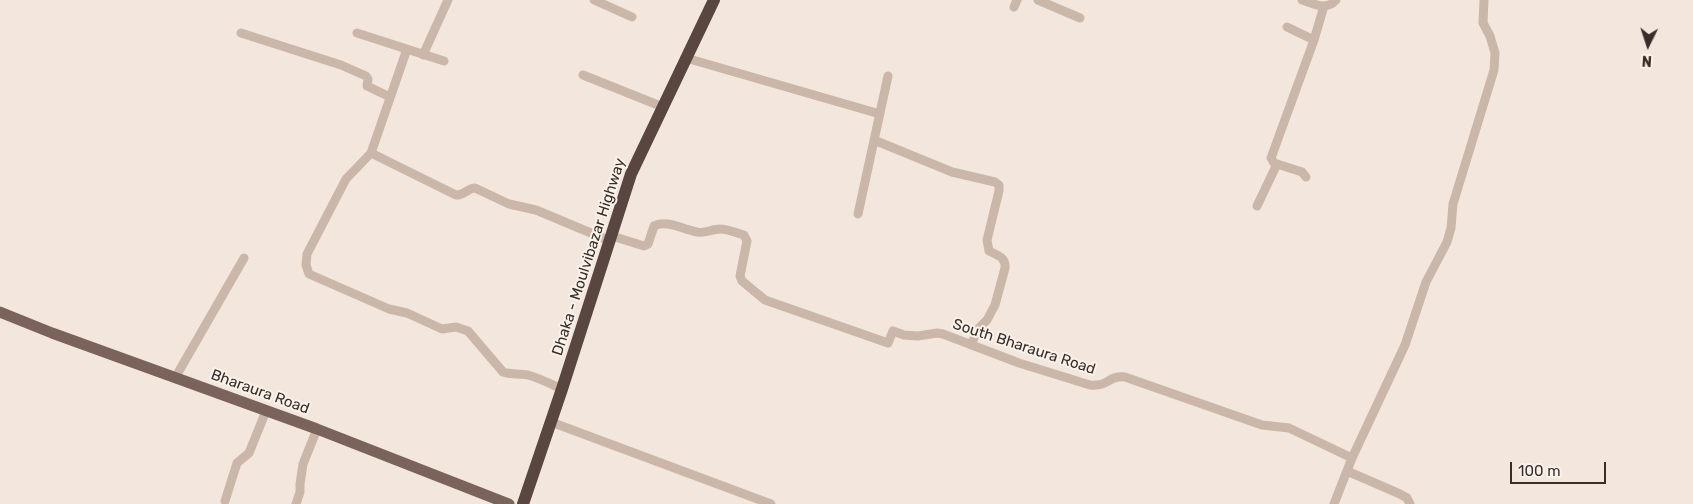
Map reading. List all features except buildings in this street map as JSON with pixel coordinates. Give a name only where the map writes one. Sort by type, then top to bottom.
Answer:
[{"type":"highway","name":"Dhaka - Moulvibazar Highway","points":[[523,504],[631,174],[714,0]]},
{"type":"main road","name":"Bharaura Road","points":[[0,312],[52,333],[317,429],[510,504]]},
{"type":"street","points":[[423,55],[448,0]]},
{"type":"street","points":[[594,0],[632,17]]},
{"type":"street","points":[[1038,0],[1080,18]]},
{"type":"street","points":[[1302,0],[1324,6],[1332,4],[1336,0]]},
{"type":"street","points":[[1334,504],[1352,458],[1404,345],[1426,282],[1447,242],[1451,228],[1453,204],[1494,70],[1495,53],[1490,36],[1483,23],[1484,0]]},
{"type":"street","points":[[1306,177],[1302,172],[1274,163],[1271,158],[1314,40],[1324,6]]},
{"type":"street","points":[[1287,28],[1314,40]]},
{"type":"street","points":[[241,33],[341,65],[366,76],[368,78],[367,86],[390,97]]},
{"type":"street","points":[[358,33],[444,62]]},
{"type":"street","points":[[407,49],[371,152],[346,179],[307,254],[306,266],[309,274],[389,310],[407,313],[442,328],[462,328],[468,331],[503,372],[530,375],[562,389]]},
{"type":"street","points":[[686,58],[880,114]]},
{"type":"street","points":[[583,75],[663,106]]},
{"type":"street","points":[[858,214],[888,76]]},
{"type":"street","points":[[874,140],[952,172],[995,182],[999,185],[987,247],[1002,258],[1005,268],[994,305],[987,320],[978,329],[971,345]]},
{"type":"street","points":[[371,152],[456,195],[475,188],[509,204],[536,210],[611,238]]},
{"type":"street","points":[[1257,206],[1277,164]]},
{"type":"street","name":"South Bharaura Road","points":[[611,238],[644,246],[648,244],[654,226],[664,223],[702,233],[725,229],[744,235],[747,241],[740,276],[742,282],[765,300],[888,343],[892,331],[918,336],[937,333],[1019,363],[1090,385],[1104,385],[1112,378],[1124,378],[1262,425],[1289,428],[1352,458]]},
{"type":"street","points":[[175,378],[244,258]]},
{"type":"street","points":[[225,501],[237,463],[249,453],[266,410]]},
{"type":"street","points":[[551,422],[770,504]]},
{"type":"street","points":[[296,504],[300,492],[303,464],[317,429]]},
{"type":"street","points":[[1347,471],[1400,494],[1407,498],[1410,504]]}]
